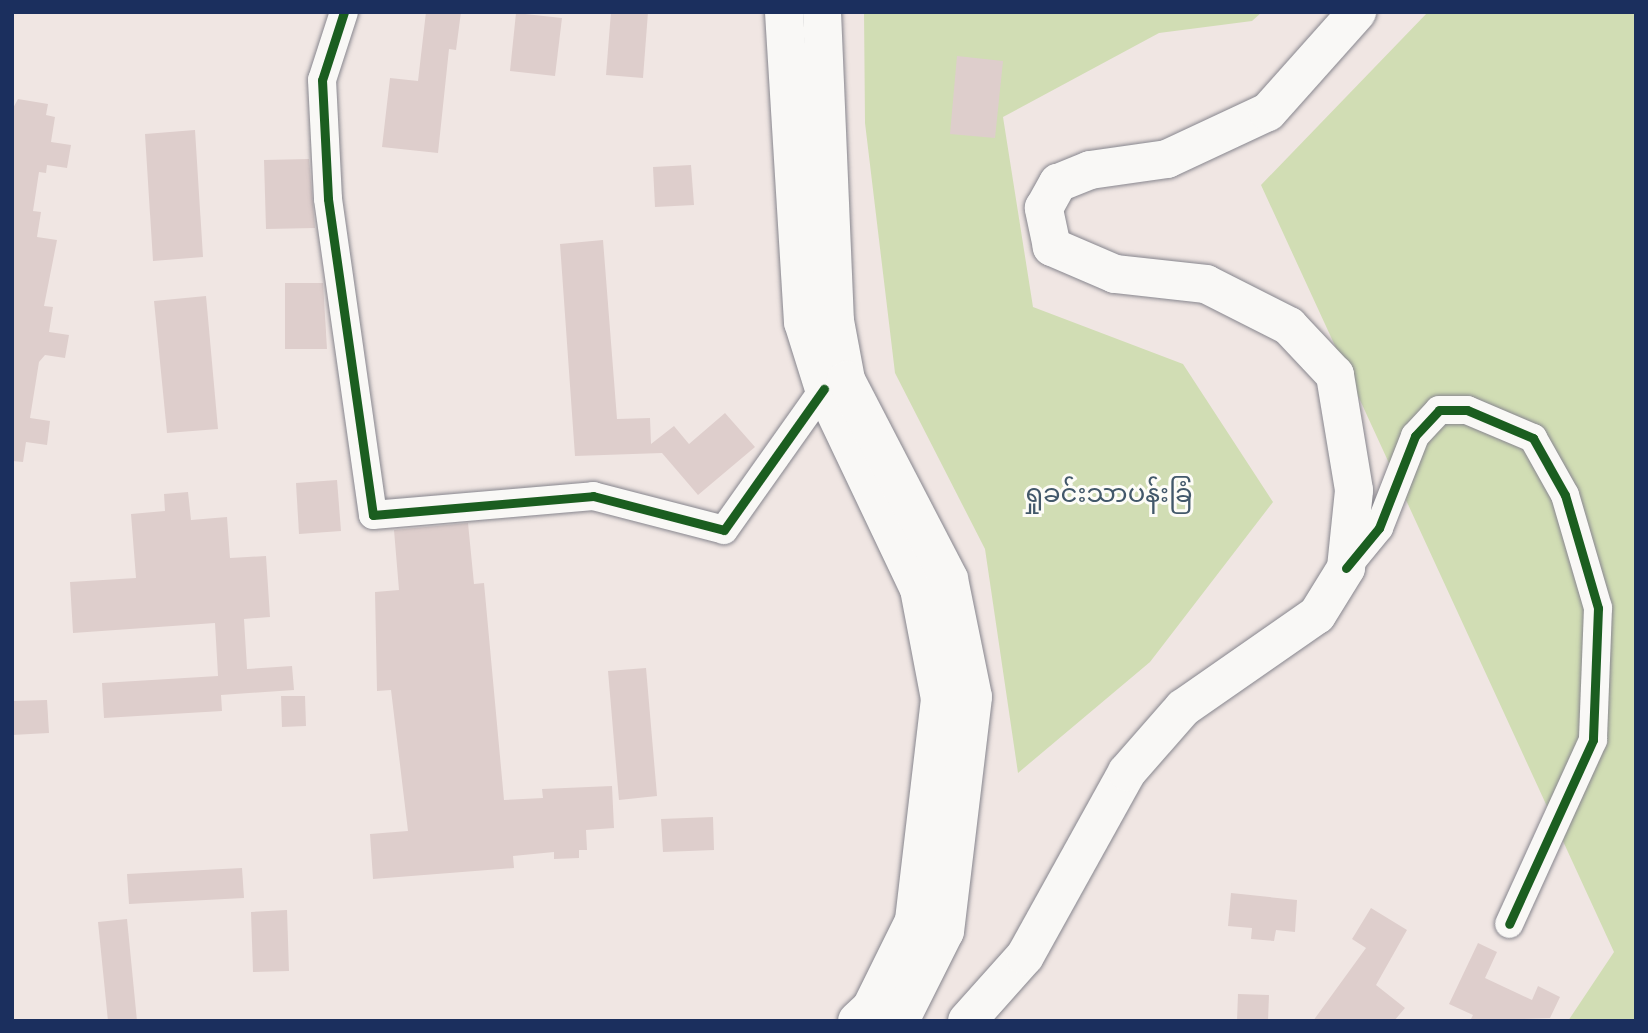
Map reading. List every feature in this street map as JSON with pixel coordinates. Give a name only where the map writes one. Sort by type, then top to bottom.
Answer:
[{"type":"highway","points":[[784,12],[824,389],[919,589],[940,699],[914,921],[871,1008],[857,1021]]},
{"type":"highway","points":[[822,12],[819,322],[949,579],[973,697],[945,931],[900,1021]]},
{"type":"highway","points":[[967,1021],[1025,956],[1127,772],[1183,708],[1255,664],[1317,615],[1346,568],[1354,490],[1335,375],[1289,326],[1206,284],[1115,274],[1052,247],[1044,208],[1058,183],[1167,159],[1268,112],[1357,12]]},
{"type":"street","points":[[344,12],[322,80],[328,186],[373,514],[593,496],[724,530],[824,389]]},
{"type":"street","points":[[1346,568],[1379,528],[1415,436],[1440,410],[1466,410],[1533,438],[1565,495],[1598,608],[1593,740],[1509,924]]},
{"type":"green space","name":"ရှုခင်းသာပန်းခြံ","points":[[864,12],[1262,12],[1252,21],[1159,33],[1003,117],[1033,307],[1183,364],[1273,502],[1150,662],[1018,773],[985,549],[895,373],[865,123]]},
{"type":"green space","points":[[1428,12],[1636,12],[1636,1021],[1568,1021],[1614,952],[1261,185]]},
{"type":"building","points":[[426,12],[461,12],[456,50],[449,49],[438,153],[382,147],[390,78],[418,81]]},
{"type":"building","points":[[611,12],[648,12],[643,78],[606,75]]},
{"type":"building","points":[[516,13],[562,18],[555,76],[510,71]]},
{"type":"building","points":[[957,56],[1003,61],[995,138],[950,134]]},
{"type":"building","points":[[18,99],[48,104],[46,115],[55,117],[51,142],[71,145],[67,168],[47,165],[46,173],[39,172],[33,211],[41,212],[37,237],[57,240],[44,306],[53,307],[49,332],[69,335],[65,358],[45,355],[39,362],[30,418],[50,421],[47,445],[26,442],[23,462],[12,461],[12,110]]},
{"type":"building","points":[[195,130],[203,257],[153,261],[145,134]]},
{"type":"building","points":[[309,159],[315,228],[266,229],[264,160]]},
{"type":"building","points":[[691,165],[694,205],[655,207],[653,167]]},
{"type":"building","points":[[603,240],[617,419],[650,418],[651,444],[674,426],[689,444],[725,413],[755,447],[698,495],[662,453],[575,456],[560,244]]},
{"type":"building","points":[[285,283],[323,283],[327,349],[285,349]]},
{"type":"building","points":[[206,296],[218,429],[167,433],[154,301]]},
{"type":"building","points":[[337,480],[341,531],[299,534],[296,483]]},
{"type":"building","points":[[188,492],[191,520],[227,517],[230,558],[266,556],[270,617],[244,619],[247,669],[292,666],[294,690],[221,695],[222,711],[104,718],[102,683],[218,676],[215,623],[73,633],[70,582],[136,578],[131,514],[165,511],[164,494]]},
{"type":"building","points":[[468,523],[474,584],[484,583],[504,800],[543,798],[542,789],[612,786],[614,828],[586,830],[587,850],[579,850],[579,858],[554,859],[554,852],[513,856],[514,868],[373,879],[370,834],[408,831],[391,690],[377,691],[375,592],[399,590],[394,530]]},
{"type":"building","points":[[646,668],[657,796],[619,800],[608,671]]},
{"type":"building","points":[[281,696],[305,696],[306,726],[282,727]]},
{"type":"building","points":[[47,700],[49,733],[12,735],[12,701]]},
{"type":"building","points":[[713,817],[714,850],[663,852],[661,819]]},
{"type":"building","points":[[242,868],[244,898],[129,904],[127,874]]},
{"type":"building","points":[[1231,893],[1297,900],[1295,932],[1276,930],[1274,941],[1251,939],[1252,928],[1228,926]]},
{"type":"building","points":[[1371,908],[1407,930],[1376,985],[1405,1008],[1394,1021],[1313,1021],[1366,948],[1352,939]]},
{"type":"building","points":[[287,910],[289,971],[253,972],[251,912]]},
{"type":"building","points":[[127,919],[137,1021],[108,1021],[98,922]]},
{"type":"building","points":[[1478,943],[1497,952],[1485,978],[1532,1000],[1538,986],[1560,997],[1550,1018],[1470,1021],[1473,1015],[1449,1004]]},
{"type":"building","points":[[1238,994],[1269,995],[1268,1021],[1237,1021]]},
{"type":"cycle path","points":[[344,12],[322,80],[328,199],[373,515],[593,496],[724,530],[824,389]]},
{"type":"cycle path","points":[[1346,568],[1379,528],[1415,436],[1439,410],[1467,410],[1533,438],[1565,495],[1598,608],[1593,740],[1509,924]]}]
